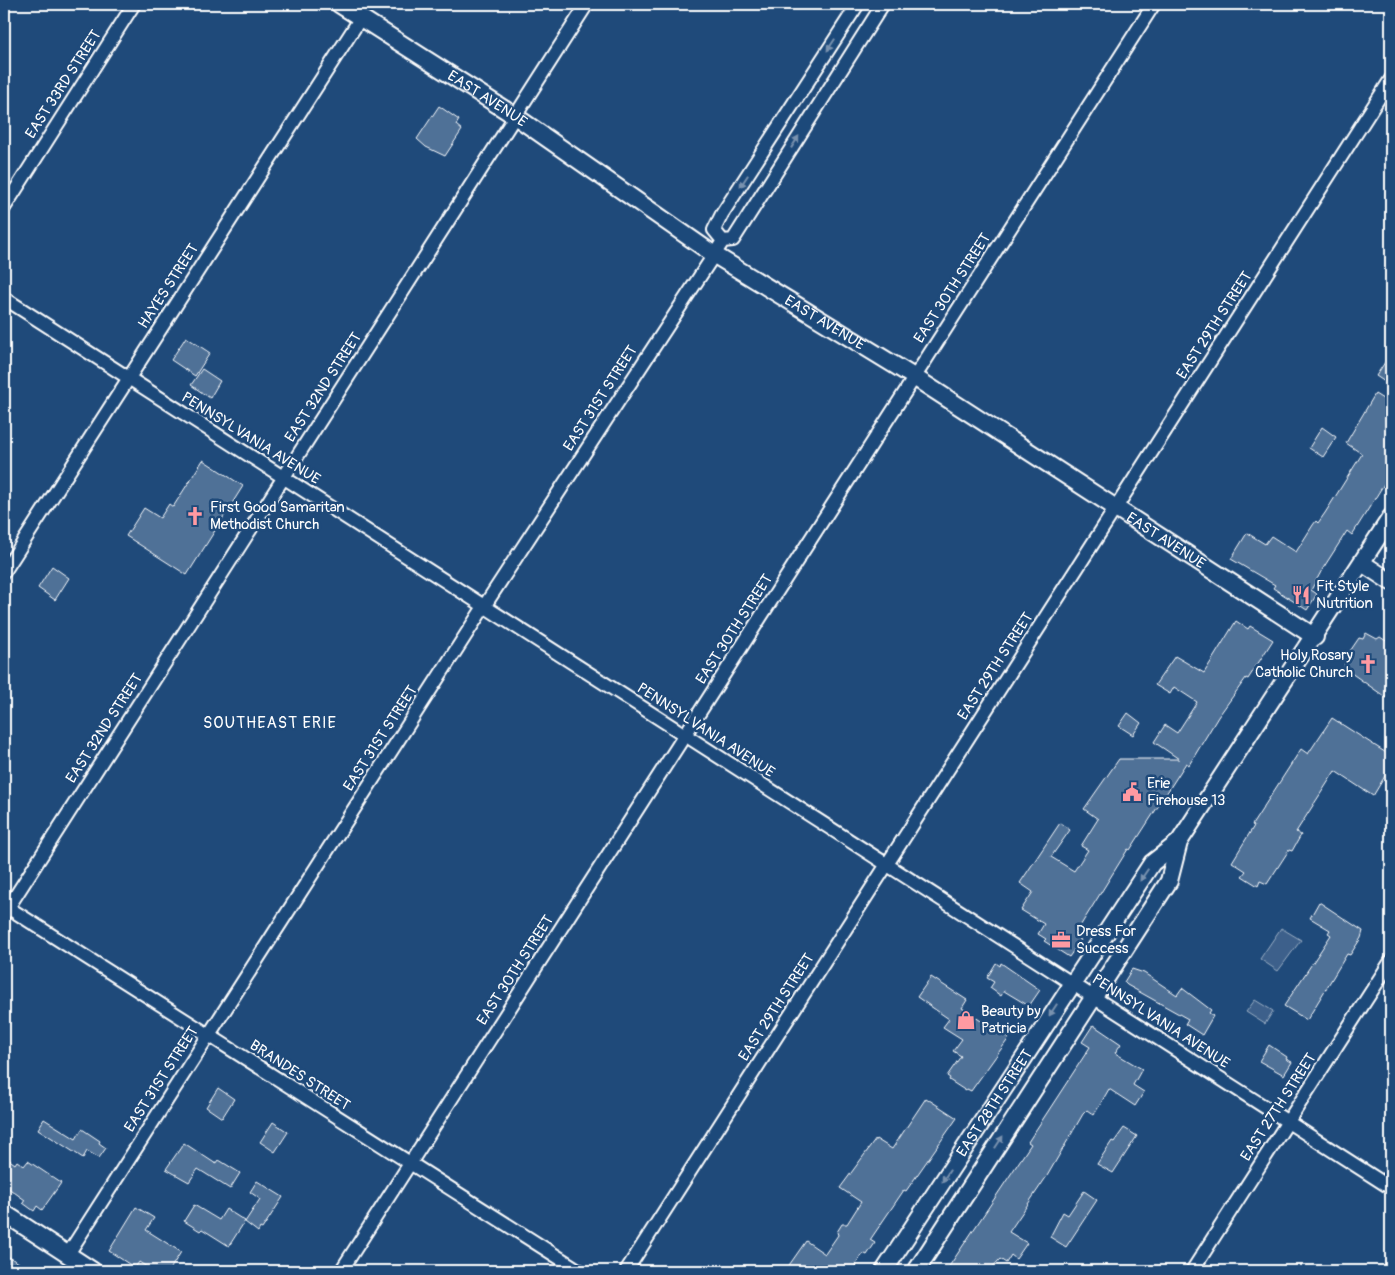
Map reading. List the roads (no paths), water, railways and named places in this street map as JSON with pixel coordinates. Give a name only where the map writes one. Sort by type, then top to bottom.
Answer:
[{"type":"street","name":"EAST 33RD STREET","points":[[4,208],[134,4]]},
{"type":"street","name":"EAST AVENUE","points":[[338,4],[515,116],[1315,637]]},
{"type":"street","name":"EAST 32ND STREET","points":[[5,909],[588,4]]},
{"type":"street","points":[[718,248],[714,230],[722,214],[858,4]]},
{"type":"street","name":"EAST 31ST STREET","points":[[68,1254],[485,605],[718,248],[733,240],[883,4]]},
{"type":"street","name":"EAST 30TH STREET","points":[[341,1271],[1154,4]]},
{"type":"street","name":"HAYES STREET","points":[[4,572],[360,19]]},
{"type":"street","name":"EAST 29TH STREET","points":[[626,1271],[1391,79]]},
{"type":"street","name":"PENNSYLVANIA AVENUE","points":[[4,298],[1391,1188]]},
{"type":"street","name":"EAST 28TH STREET","points":[[884,1271],[1152,863],[1179,842],[1315,637],[1391,517]]},
{"type":"street","points":[[1362,563],[1391,582]]},
{"type":"street","name":"EAST 28TH STREET","points":[[916,1271],[1169,882],[1179,842]]},
{"type":"street","name":"BRANDES STREET","points":[[5,909],[208,1035],[580,1271]]},
{"type":"street","name":"EAST 27TH STREET","points":[[1192,1271],[1391,961]]},
{"type":"street","points":[[4,1213],[94,1271]]},
{"type":"place","name":"First Good Samaritan Methodist Church","points":[[195,516]]},
{"type":"place","name":"Fit Style Nutrition","points":[[1301,595]]},
{"type":"place","name":"Holy Rosary Catholic Church","points":[[1368,664]]},
{"type":"place","name":"Erie Firehouse 13","points":[[1132,792]]},
{"type":"place","name":"Dress For Success","points":[[1061,940]]},
{"type":"place","name":"Beauty by Patricia","points":[[966,1020]]},
{"type":"district","name":"SOUTHEAST ERIE","points":[[270,722]]}]
